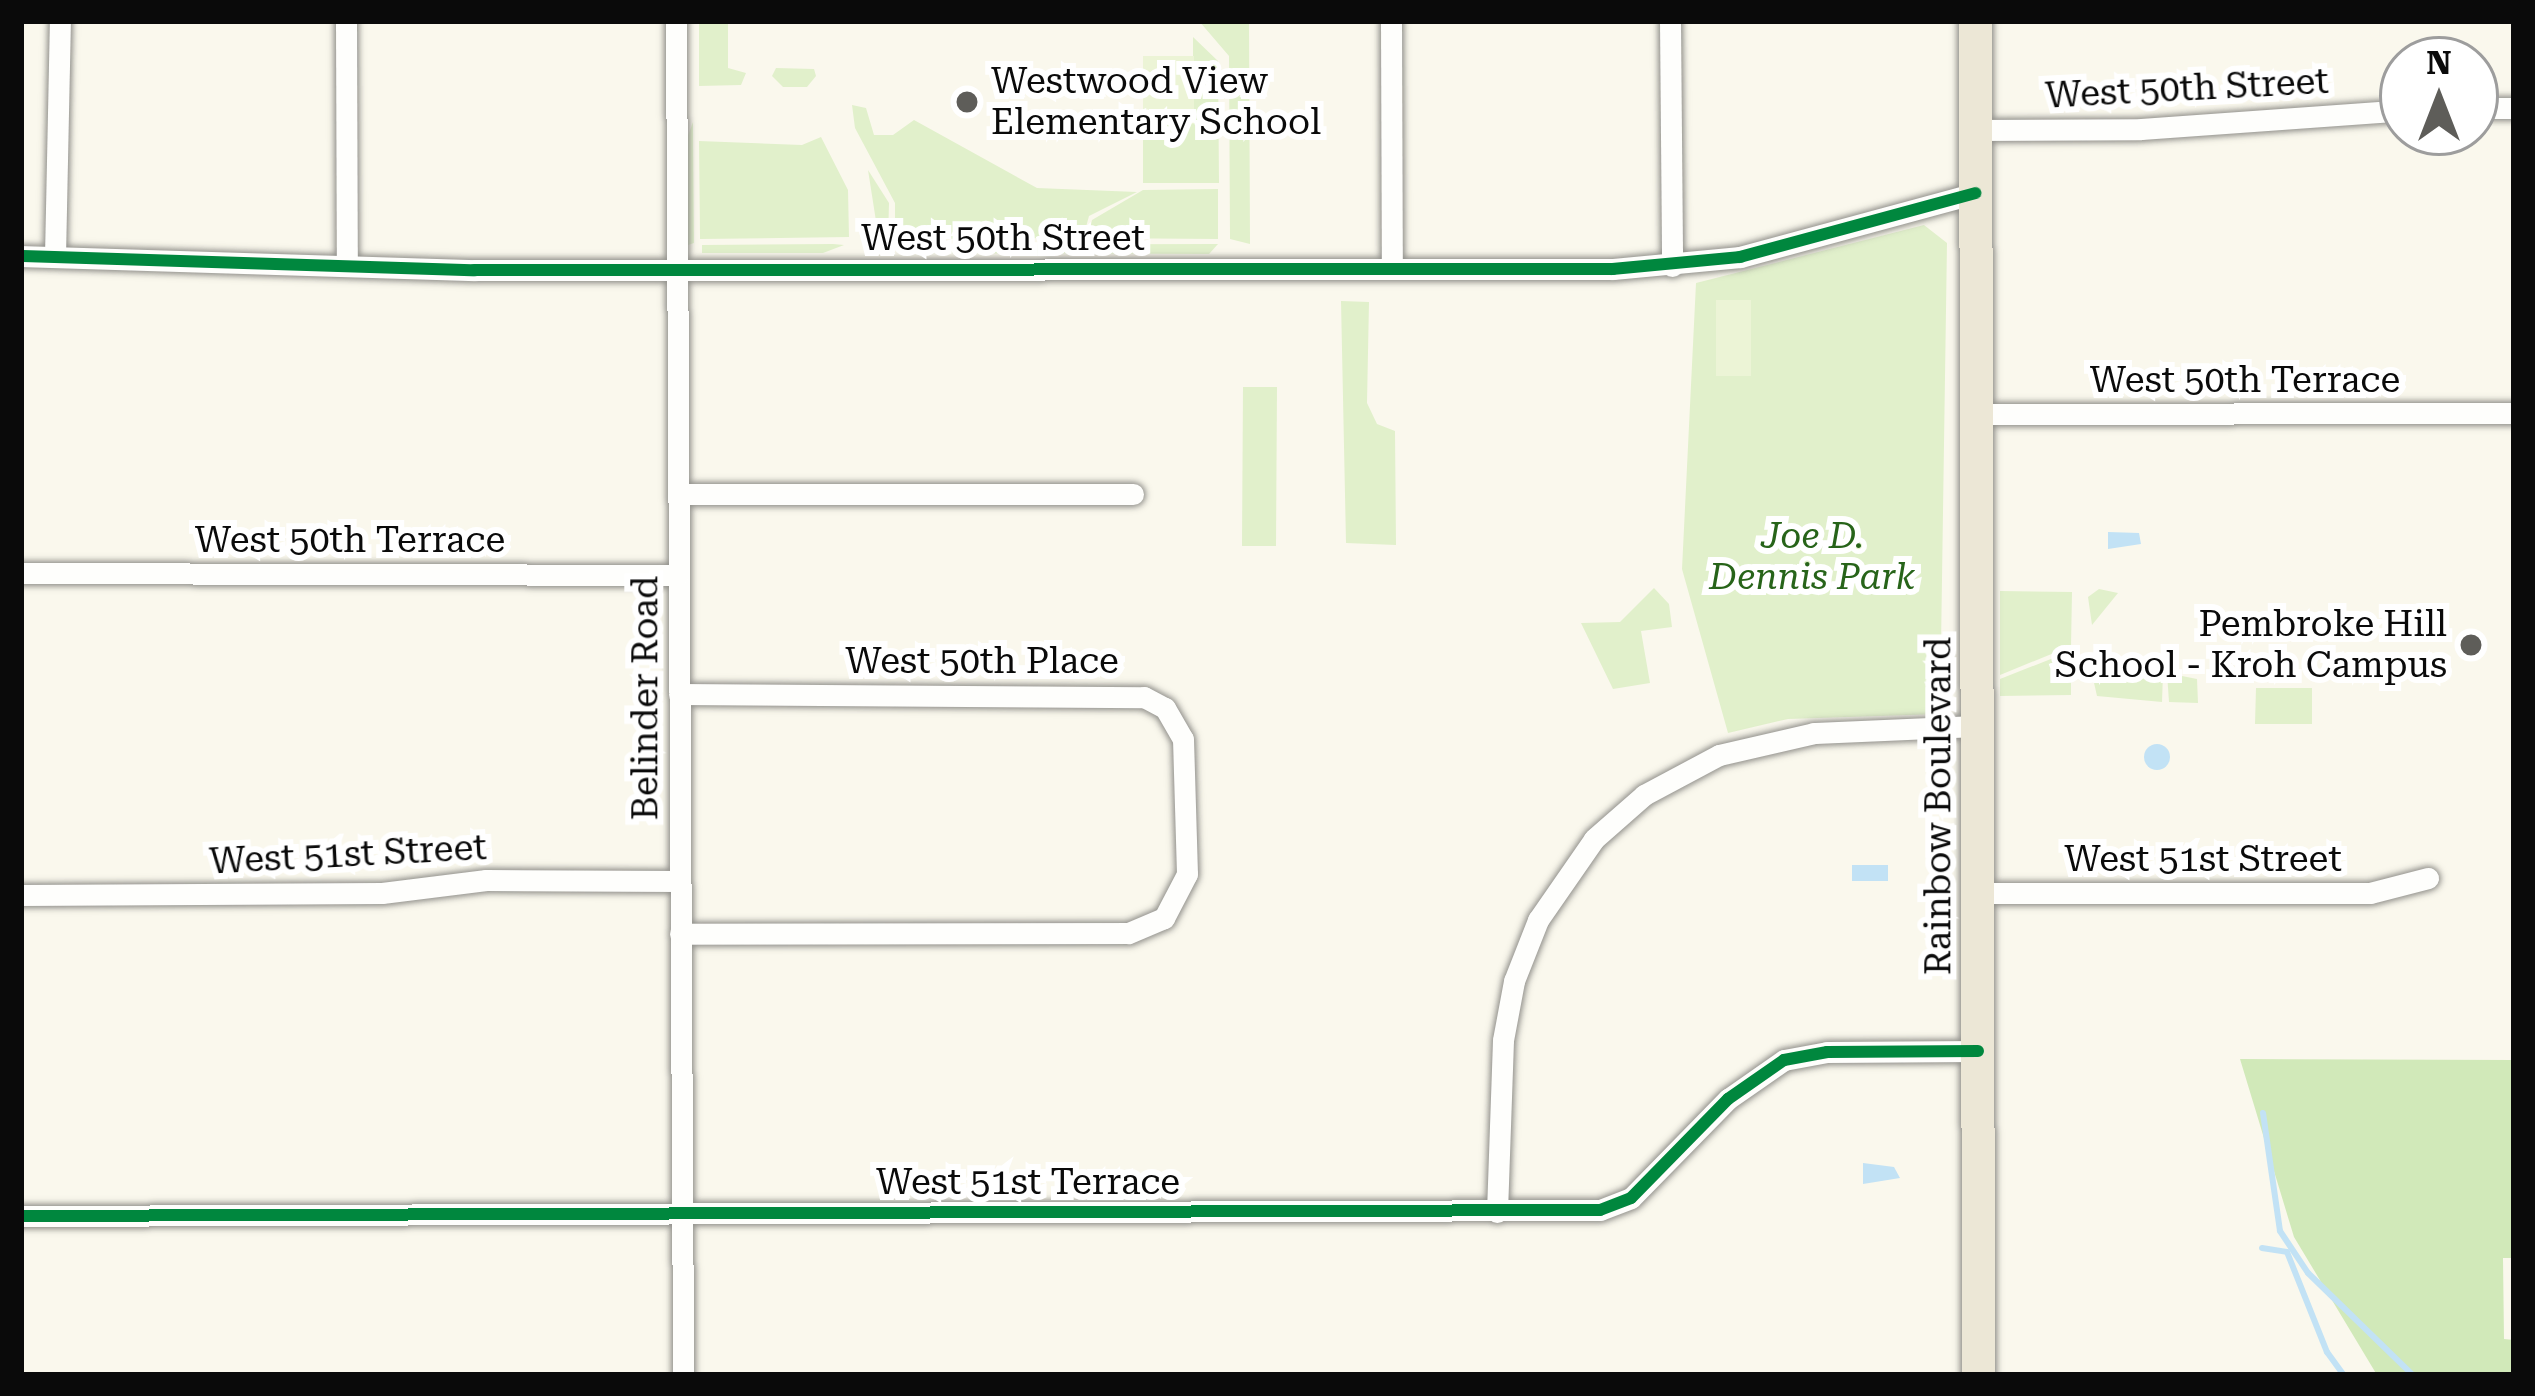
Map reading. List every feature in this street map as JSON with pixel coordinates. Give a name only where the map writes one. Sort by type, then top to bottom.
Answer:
[{"type":"main road","name":"Rainbow Boulevard","points":[[1975,21],[1978,1375]]},
{"type":"street","points":[[55,256],[60,21]]},
{"type":"street","points":[[346,21],[347,266]]},
{"type":"street","name":"Belinder Road","points":[[676,21],[683,1375]]},
{"type":"street","points":[[1391,21],[1392,269]]},
{"type":"street","points":[[1670,21],[1672,266]]},
{"type":"street","name":"West 50th Street","points":[[1975,130],[2141,129],[2379,112]]},
{"type":"street","name":"West 50th Street","points":[[21,256],[347,266],[1672,266],[1740,256],[1976,193]]},
{"type":"street","name":"West 50th Terrace","points":[[1976,414],[2514,413]]},
{"type":"street","points":[[679,494],[1132,494]]},
{"type":"street","name":"West 50th Terrace","points":[[21,573],[679,575]]},
{"type":"street","name":"West 50th Place","points":[[679,694],[1144,697],[1165,708],[1184,739],[1186,819],[1181,895],[1164,918],[1128,933],[680,934]]},
{"type":"street","points":[[1497,1212],[1503,1040],[1514,981],[1538,920],[1594,839],[1644,795],[1720,754],[1808,734],[1977,726]]},
{"type":"street","name":"West 51st Street","points":[[1977,893],[2370,893],[2428,878]]},
{"type":"street","name":"West 51st Street","points":[[21,896],[679,881]]},
{"type":"street","name":"West 51st Terrace","points":[[21,1216],[1600,1210],[1631,1198],[1728,1099],[1784,1060],[1827,1052],[1978,1051]]},
{"type":"green space","points":[[699,21],[728,21],[728,68],[746,73],[741,85],[699,86]]},
{"type":"green space","points":[[1199,21],[1249,21],[1250,244],[1230,239],[1229,56]]},
{"type":"green space","points":[[1193,37],[1218,61],[1219,183],[1143,183],[1143,124],[1193,124]]},
{"type":"green space","points":[[1143,56],[1194,56],[1194,124],[1143,124]]},
{"type":"green space","points":[[776,68],[814,69],[816,76],[807,87],[783,87],[772,76]]},
{"type":"green space","points":[[852,105],[866,108],[874,135],[893,135],[914,120],[1037,188],[1137,192],[1089,216],[1083,238],[895,239],[895,203],[855,128]]},
{"type":"green space","points":[[693,122],[694,243],[688,245],[686,141]]},
{"type":"green space","points":[[821,137],[848,190],[849,237],[700,239],[699,141],[802,145]]},
{"type":"green space","points":[[868,170],[889,203],[888,239],[878,234]]},
{"type":"green space","points":[[1218,189],[1218,239],[1088,238],[1092,220],[1143,190]]},
{"type":"green space","name":"Joe D. Dennis Park","points":[[1924,225],[1947,243],[1940,714],[1788,719],[1728,733],[1682,569],[1696,283]]},
{"type":"green space","points":[[1218,244],[1209,254],[903,253],[884,245]]},
{"type":"green space","points":[[702,245],[844,245],[823,253],[702,253]]},
{"type":"green space","points":[[1716,300],[1751,300],[1751,376],[1716,376]]},
{"type":"green space","points":[[1341,301],[1369,302],[1367,403],[1377,424],[1395,431],[1396,545],[1346,543]]},
{"type":"green space","points":[[1243,387],[1277,387],[1276,546],[1242,546]]},
{"type":"green space","points":[[1654,588],[1669,604],[1672,627],[1641,631],[1650,683],[1613,689],[1581,623],[1620,622]]},
{"type":"green space","points":[[2099,589],[2118,593],[2092,625],[2088,597]]},
{"type":"green space","points":[[2000,591],[2072,592],[2071,646],[2000,675]]},
{"type":"green space","points":[[2071,651],[2071,695],[2000,696],[2000,679]]},
{"type":"green space","points":[[2163,673],[2162,702],[2097,696],[2092,674]]},
{"type":"green space","points":[[2167,673],[2197,679],[2198,703],[2169,702]]},
{"type":"green space","points":[[2256,688],[2312,688],[2312,724],[2255,724]]},
{"type":"green space","points":[[2240,1059],[2514,1060],[2514,1258],[2503,1258],[2504,1339],[2514,1340],[2514,1375],[2377,1375],[2294,1237]]},
{"type":"water","points":[[2108,532],[2139,533],[2141,544],[2108,549]]},
{"type":"water","points":[[2157,744],[2170,757],[2157,770],[2144,757]]},
{"type":"water","points":[[1852,865],[1888,865],[1888,881],[1852,881]]},
{"type":"water","points":[[1863,1163],[1894,1167],[1900,1178],[1863,1184]]},
{"type":"waterway","points":[[2263,1113],[2280,1231],[2308,1273],[2413,1375]]},
{"type":"waterway","points":[[2262,1248],[2287,1252],[2327,1352],[2344,1375]]},
{"type":"cycle path","points":[[21,256],[474,270],[1613,269],[1740,257],[1975,193]]},
{"type":"cycle path","points":[[21,1216],[1600,1210],[1631,1198],[1728,1099],[1784,1060],[1827,1052],[1978,1051]]},
{"type":"place","name":"Westwood View Elementary School","points":[[967,102]]},
{"type":"place","name":"Pembroke Hill School - Kroh Campus","points":[[2471,645]]}]
